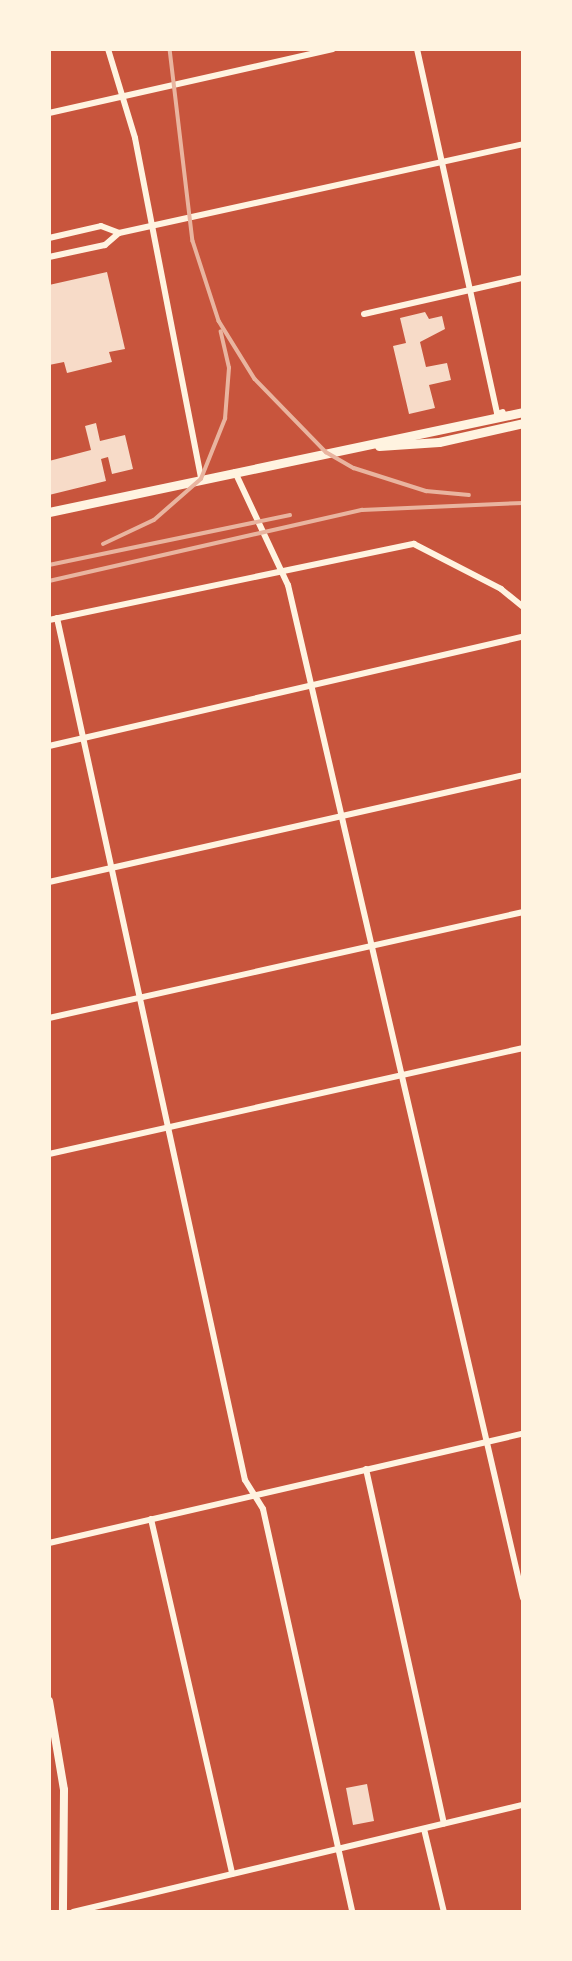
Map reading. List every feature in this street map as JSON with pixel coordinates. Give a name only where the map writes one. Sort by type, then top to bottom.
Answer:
[{"type":"main road","points":[[49,512],[523,410]]},
{"type":"main road","points":[[339,449],[439,442],[523,423]]},
{"type":"street","points":[[108,49],[122,97],[201,479]]},
{"type":"street","points":[[49,113],[333,49]]},
{"type":"street","points":[[417,49],[497,414]]},
{"type":"street","points":[[49,238],[101,226],[119,233],[150,228],[523,144]]},
{"type":"street","points":[[49,257],[105,245],[119,233]]},
{"type":"street","points":[[364,314],[523,278]]},
{"type":"street","points":[[235,472],[281,569],[523,1598]]},
{"type":"street","points":[[352,1912],[263,1508],[245,1480],[114,868],[53,619],[281,569],[414,544],[501,589],[523,607]]},
{"type":"street","points":[[49,746],[523,637]]},
{"type":"street","points":[[49,882],[523,775]]},
{"type":"street","points":[[49,1018],[523,912]]},
{"type":"street","points":[[49,1154],[523,1048]]},
{"type":"street","points":[[49,1543],[523,1434]]},
{"type":"street","points":[[366,1469],[444,1824]]},
{"type":"street","points":[[151,1519],[232,1874]]},
{"type":"street","points":[[49,1701],[64,1790],[63,1912]]},
{"type":"street","points":[[73,1912],[523,1805]]},
{"type":"street","points":[[424,1829],[444,1912]]},
{"type":"building","points":[[107,272],[125,349],[109,352],[112,362],[67,373],[64,362],[49,365],[49,285]]},
{"type":"building","points":[[425,312],[429,319],[442,316],[445,329],[420,342],[426,367],[447,363],[451,380],[429,385],[435,408],[409,414],[393,346],[406,343],[400,318]]},
{"type":"building","points":[[96,423],[100,441],[125,435],[133,469],[112,474],[108,457],[101,459],[106,481],[49,495],[49,461],[91,450],[85,426]]},
{"type":"building","points":[[367,1784],[374,1821],[353,1825],[346,1788]]},
{"type":"railway","points":[[170,49],[193,241],[219,321],[255,379],[326,452],[354,468],[426,491],[469,495]]},
{"type":"railway","points":[[103,544],[154,520],[201,479],[225,419],[229,368],[221,332]]},
{"type":"railway","points":[[49,581],[362,510],[523,503]]},
{"type":"railway","points":[[49,565],[290,515]]}]
